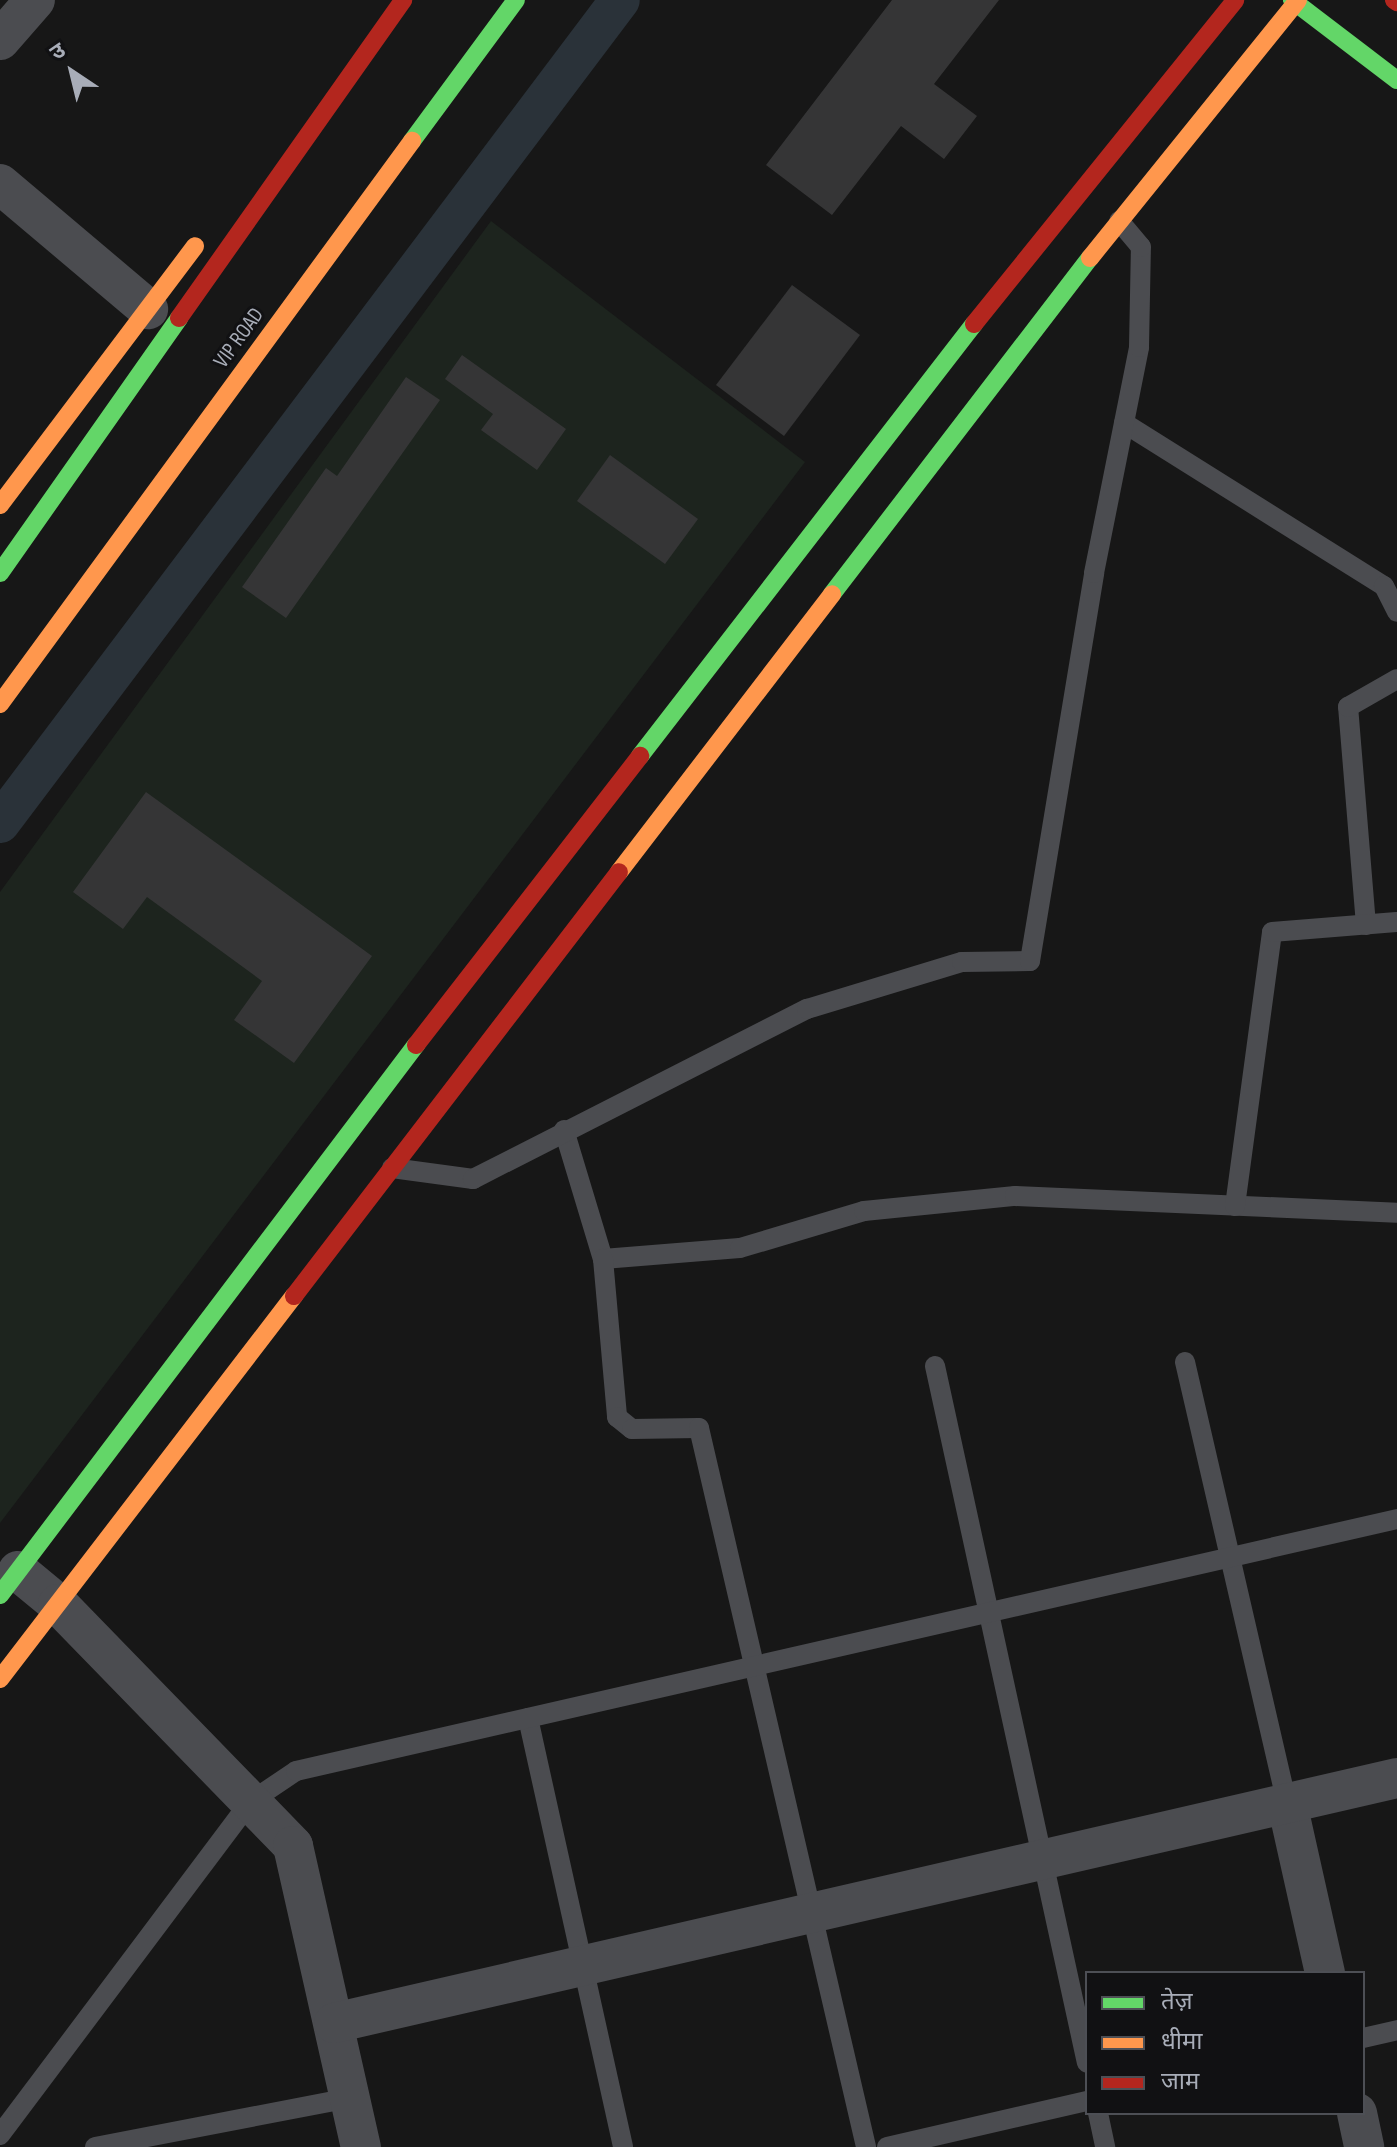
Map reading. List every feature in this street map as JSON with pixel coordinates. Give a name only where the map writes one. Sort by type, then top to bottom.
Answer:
[{"type":"street","points":[[0,40],[35,0]]},
{"type":"street","points":[[0,573],[403,0]]},
{"type":"street","name":"VIP ROAD","points":[[0,704],[516,0]]},
{"type":"street","points":[[361,2147],[293,1846],[58,1604],[9,1583],[183,1347],[1009,279],[1235,0]]},
{"type":"street","points":[[0,1679],[1119,221],[1295,2],[1397,80]]},
{"type":"street","points":[[0,184],[148,309]]},
{"type":"street","points":[[0,505],[203,235]]},
{"type":"street","points":[[334,2023],[1397,1778]]},
{"type":"street","points":[[1287,1803],[1325,1971]]},
{"type":"street","points":[[1357,2115],[1364,2147]]},
{"type":"lane","points":[[392,1168],[473,1179],[807,1009],[962,962],[1030,961],[1094,573],[1139,347],[1141,247],[1119,221]]},
{"type":"lane","points":[[1124,423],[1384,586],[1397,612]]},
{"type":"lane","points":[[1366,925],[1348,707],[1397,679]]},
{"type":"lane","points":[[1235,1206],[1272,932],[1397,922]]},
{"type":"lane","points":[[564,1130],[603,1259],[617,1417],[632,1429],[699,1428],[866,2147]]},
{"type":"lane","points":[[603,1259],[740,1248],[864,1211],[1015,1196],[1397,1213]]},
{"type":"lane","points":[[1185,1362],[1287,1803]]},
{"type":"lane","points":[[935,1366],[1085,2054]]},
{"type":"lane","points":[[12,2147],[4,2130],[250,1802],[296,1771],[1397,1519]]},
{"type":"lane","points":[[528,1718],[623,2147]]},
{"type":"lane","points":[[1365,2038],[1397,2030]]},
{"type":"lane","points":[[95,2147],[350,2098]]},
{"type":"lane","points":[[887,2147],[1085,2101]]},
{"type":"lane","points":[[1098,2115],[1105,2147]]},
{"type":"shaded area","points":[[491,221],[805,462],[0,1523],[0,892]]},
{"type":"building","points":[[892,0],[999,0],[934,84],[977,116],[944,159],[901,126],[832,215],[766,165]]},
{"type":"building","points":[[792,285],[860,335],[784,436],[716,385]]},
{"type":"building","points":[[462,355],[566,429],[537,470],[481,430],[493,414],[445,379]]},
{"type":"building","points":[[406,377],[440,400],[286,618],[242,587],[326,468],[337,476]]},
{"type":"building","points":[[610,455],[698,519],[665,564],[577,501]]},
{"type":"building","points":[[146,792],[372,956],[294,1063],[234,1020],[262,981],[147,897],[123,929],[73,892]]},
{"type":"waterway","points":[[0,823],[620,0]]},
{"type":"traffic: fast","points":[[412,141],[516,0]]},
{"type":"traffic: fast","points":[[1292,0],[1397,80]]},
{"type":"traffic: fast","points":[[832,594],[1090,258]]},
{"type":"traffic: fast","points":[[0,573],[179,318]]},
{"type":"traffic: fast","points":[[640,756],[974,324]]},
{"type":"traffic: fast","points":[[0,1595],[416,1045]]},
{"type":"traffic: slow","points":[[1090,258],[1298,0]]},
{"type":"traffic: slow","points":[[0,704],[412,141]]},
{"type":"traffic: slow","points":[[0,505],[195,246]]},
{"type":"traffic: slow","points":[[619,872],[832,594]]},
{"type":"traffic: slow","points":[[0,1679],[294,1296]]},
{"type":"traffic: jam","points":[[179,318],[403,0]]},
{"type":"traffic: jam","points":[[974,324],[1235,0]]},
{"type":"traffic: jam","points":[[416,1045],[640,756]]},
{"type":"traffic: jam","points":[[294,1296],[619,872]]}]
